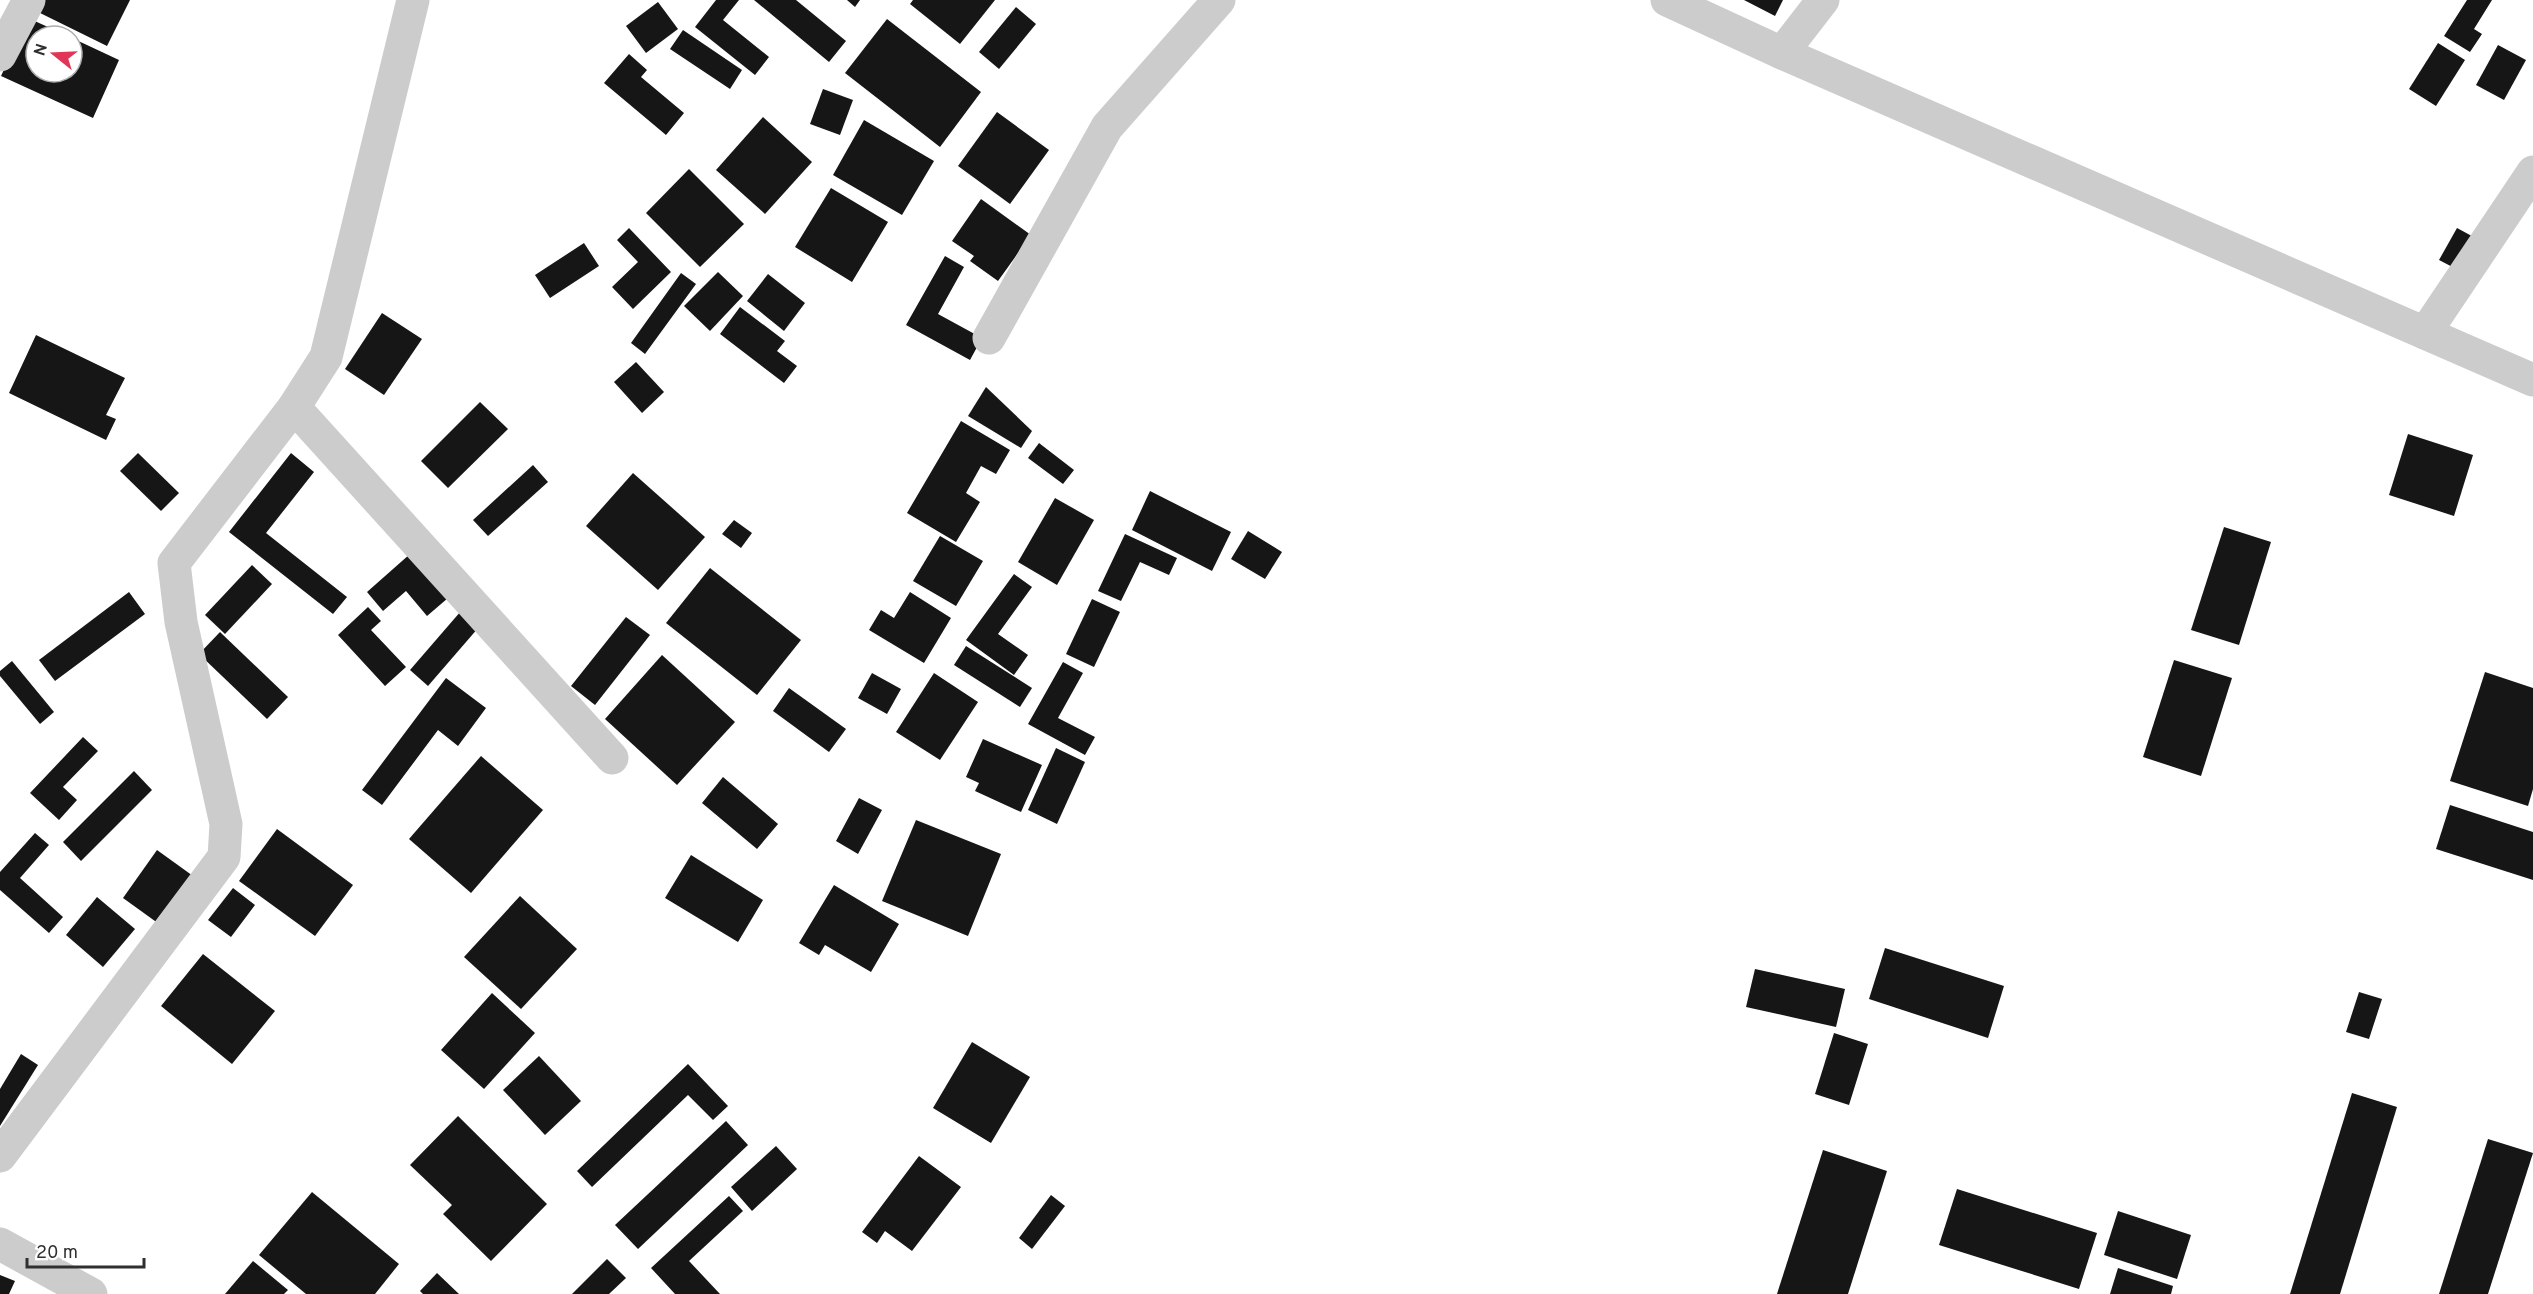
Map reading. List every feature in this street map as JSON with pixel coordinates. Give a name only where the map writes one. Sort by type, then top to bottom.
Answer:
[{"type":"street","points":[[0,55],[29,0]]},
{"type":"street","points":[[0,1156],[225,857],[226,824],[181,622],[174,563],[294,407],[326,357],[413,0]]},
{"type":"street","points":[[989,338],[1107,127],[1219,0]]},
{"type":"street","points":[[1666,0],[1782,53],[2533,380]]},
{"type":"street","points":[[1782,53],[1823,0]]},
{"type":"street","points":[[2425,333],[2533,172]]},
{"type":"street","points":[[294,407],[612,758]]},
{"type":"street","points":[[0,1244],[91,1294]]},
{"type":"building","points":[[42,0],[130,0],[107,46],[84,35],[84,24],[62,24],[36,11]]},
{"type":"building","points":[[716,0],[739,0],[723,20],[769,57],[755,75],[695,27]]},
{"type":"building","points":[[754,0],[796,0],[846,41],[829,62]]},
{"type":"building","points":[[847,0],[860,0],[855,7]]},
{"type":"building","points":[[913,0],[995,0],[960,44],[910,4]]},
{"type":"building","points":[[1744,0],[1783,0],[1775,16]]},
{"type":"building","points":[[2467,0],[2492,0],[2474,29],[2482,34],[2470,52],[2444,36]]},
{"type":"building","points":[[658,2],[678,29],[646,53],[626,26]]},
{"type":"building","points":[[1016,7],[1036,24],[999,69],[979,52]]},
{"type":"building","points":[[28,18],[41,24],[25,24]]},
{"type":"building","points":[[887,19],[981,92],[940,147],[845,73]]},
{"type":"building","points":[[24,27],[24,84],[84,84],[84,44],[119,60],[93,118],[1,76]]},
{"type":"building","points":[[683,30],[742,70],[730,89],[670,49]]},
{"type":"building","points":[[2438,43],[2465,60],[2436,106],[2409,89]]},
{"type":"building","points":[[2498,45],[2526,60],[2504,100],[2476,85]]},
{"type":"building","points":[[629,54],[647,70],[641,77],[684,113],[666,135],[604,83]]},
{"type":"building","points":[[823,89],[853,100],[840,135],[810,124]]},
{"type":"building","points":[[997,112],[1049,150],[1010,204],[958,166]]},
{"type":"building","points":[[763,117],[812,162],[765,214],[716,170]]},
{"type":"building","points":[[864,120],[934,161],[902,215],[833,175]]},
{"type":"building","points":[[689,169],[744,224],[700,267],[646,213]]},
{"type":"building","points":[[831,188],[888,222],[852,282],[795,247]]},
{"type":"building","points":[[981,199],[1031,235],[998,281],[970,261],[974,256],[952,241]]},
{"type":"building","points":[[629,228],[671,272],[633,309],[612,287],[638,262],[617,240]]},
{"type":"building","points":[[2457,228],[2481,241],[2464,273],[2439,260]]},
{"type":"building","points":[[584,243],[599,266],[550,298],[535,275]]},
{"type":"building","points":[[945,256],[964,267],[938,314],[982,338],[970,360],[906,325]]},
{"type":"building","points":[[718,272],[743,296],[710,331],[684,306]]},
{"type":"building","points":[[681,273],[696,284],[645,354],[631,343]]},
{"type":"building","points":[[768,274],[805,303],[784,331],[747,301]]},
{"type":"building","points":[[740,307],[785,341],[777,351],[797,366],[784,383],[720,334]]},
{"type":"building","points":[[382,313],[422,339],[384,395],[345,369]]},
{"type":"building","points":[[36,335],[125,378],[106,415],[116,419],[106,440],[9,393]]},
{"type":"building","points":[[636,362],[664,392],[642,413],[614,382]]},
{"type":"building","points":[[986,387],[1032,431],[1021,448],[968,416]]},
{"type":"building","points":[[480,402],[508,429],[448,488],[421,461]]},
{"type":"building","points":[[961,421],[1010,450],[996,474],[981,466],[966,493],[980,502],[956,542],[907,513]]},
{"type":"building","points":[[2408,434],[2473,455],[2454,516],[2389,495]]},
{"type":"building","points":[[1039,443],[1074,470],[1063,484],[1028,458]]},
{"type":"building","points":[[138,453],[179,493],[161,511],[120,471]]},
{"type":"building","points":[[291,453],[314,472],[266,533],[347,597],[333,614],[229,532]]},
{"type":"building","points":[[533,465],[548,482],[488,536],[473,520]]},
{"type":"building","points":[[633,473],[705,537],[658,590],[586,526]]},
{"type":"building","points":[[1150,491],[1231,532],[1212,571],[1132,530]]},
{"type":"building","points":[[1055,498],[1094,520],[1057,585],[1018,562]]},
{"type":"building","points":[[734,520],[752,533],[741,548],[722,534]]},
{"type":"building","points":[[2224,527],[2271,542],[2239,645],[2191,630]]},
{"type":"building","points":[[1248,531],[1282,552],[1265,579],[1231,559]]},
{"type":"building","points":[[1125,534],[1177,558],[1169,575],[1140,562],[1121,601],[1098,591]]},
{"type":"building","points":[[940,536],[983,561],[956,606],[913,581]]},
{"type":"building","points":[[410,554],[448,598],[427,616],[406,591],[383,611],[367,592]]},
{"type":"building","points":[[252,565],[272,584],[225,634],[205,615]]},
{"type":"building","points":[[710,568],[801,640],[757,695],[666,623]]},
{"type":"building","points":[[1014,574],[1032,587],[998,634],[1028,655],[1014,675],[966,640]]},
{"type":"building","points":[[129,592],[145,614],[55,681],[39,660]]},
{"type":"building","points":[[910,592],[951,618],[924,663],[869,630],[881,610],[894,618]]},
{"type":"building","points":[[1092,599],[1120,612],[1094,667],[1066,654]]},
{"type":"building","points":[[368,607],[381,621],[371,630],[406,667],[385,686],[338,635]]},
{"type":"building","points":[[461,611],[479,627],[428,686],[410,670]]},
{"type":"building","points":[[626,617],[650,635],[595,705],[571,686]]},
{"type":"building","points":[[220,632],[288,697],[267,719],[199,654]]},
{"type":"building","points":[[966,646],[1032,688],[1020,707],[954,665]]},
{"type":"building","points":[[662,655],[735,722],[677,785],[605,719]]},
{"type":"building","points":[[2174,660],[2232,678],[2201,776],[2143,757]]},
{"type":"building","points":[[12,661],[54,712],[40,724],[0,676],[0,671]]},
{"type":"building","points":[[1063,662],[1083,673],[1058,718],[1095,737],[1085,755],[1028,724]]},
{"type":"building","points":[[2485,672],[2533,688],[2533,789],[2528,806],[2450,781]]},
{"type":"building","points":[[872,673],[901,689],[887,714],[858,698]]},
{"type":"building","points":[[934,673],[978,702],[940,760],[896,732]]},
{"type":"building","points":[[446,678],[486,708],[458,746],[438,730],[382,805],[362,790]]},
{"type":"building","points":[[789,688],[846,729],[829,752],[773,711]]},
{"type":"building","points":[[83,737],[98,751],[63,787],[77,800],[59,820],[30,793]]},
{"type":"building","points":[[983,739],[1042,765],[1021,812],[975,791],[979,783],[966,777]]},
{"type":"building","points":[[1056,748],[1085,762],[1057,824],[1028,810]]},
{"type":"building","points":[[481,756],[543,810],[471,893],[409,839]]},
{"type":"building","points":[[134,771],[152,790],[81,861],[63,842]]},
{"type":"building","points":[[723,777],[778,824],[757,849],[702,803]]},
{"type":"building","points":[[859,798],[882,810],[858,854],[836,841]]},
{"type":"building","points":[[2450,805],[2533,832],[2533,880],[2436,849]]},
{"type":"building","points":[[916,820],[1001,854],[968,936],[882,901]]},
{"type":"building","points":[[277,829],[353,885],[315,936],[239,881]]},
{"type":"building","points":[[35,833],[49,845],[20,878],[63,917],[49,933],[0,890],[0,872]]},
{"type":"building","points":[[157,850],[200,881],[166,929],[123,898]]},
{"type":"building","points":[[691,855],[763,900],[738,942],[665,898]]},
{"type":"building","points":[[834,885],[899,924],[871,972],[825,945],[819,955],[799,943]]},
{"type":"building","points":[[233,888],[255,905],[231,937],[208,920]]},
{"type":"building","points":[[520,896],[577,949],[521,1009],[464,957]]},
{"type":"building","points":[[97,897],[135,929],[103,967],[66,935]]},
{"type":"building","points":[[1885,948],[2004,986],[1988,1038],[1869,999]]},
{"type":"building","points":[[203,954],[275,1011],[232,1064],[161,1006]]},
{"type":"building","points":[[1755,969],[1845,989],[1836,1027],[1746,1007]]},
{"type":"building","points":[[2359,992],[2382,999],[2369,1039],[2346,1032]]},
{"type":"building","points":[[492,993],[535,1033],[484,1089],[441,1050]]},
{"type":"building","points":[[1834,1033],[1868,1044],[1849,1105],[1815,1094]]},
{"type":"building","points":[[972,1042],[1030,1077],[991,1143],[933,1108]]},
{"type":"building","points":[[21,1054],[38,1065],[0,1126],[0,1089]]},
{"type":"building","points":[[539,1056],[581,1101],[545,1135],[503,1090]]},
{"type":"building","points":[[688,1064],[728,1106],[713,1120],[688,1095],[592,1187],[577,1171]]},
{"type":"building","points":[[2352,1093],[2397,1107],[2340,1294],[2290,1294]]},
{"type":"building","points":[[458,1116],[547,1204],[491,1261],[443,1214],[452,1205],[410,1165]]},
{"type":"building","points":[[726,1121],[748,1145],[638,1249],[615,1225]]},
{"type":"building","points":[[2488,1139],[2533,1153],[2488,1294],[2439,1294]]},
{"type":"building","points":[[776,1146],[797,1169],[752,1211],[731,1187]]},
{"type":"building","points":[[1823,1150],[1887,1171],[1848,1294],[1777,1294]]},
{"type":"building","points":[[919,1156],[961,1187],[912,1251],[885,1231],[877,1243],[862,1232]]},
{"type":"building","points":[[1957,1189],[2097,1233],[2079,1289],[1939,1245]]},
{"type":"building","points":[[312,1192],[399,1264],[375,1294],[306,1294],[259,1255]]},
{"type":"building","points":[[1051,1195],[1065,1206],[1032,1249],[1019,1238]]},
{"type":"building","points":[[729,1196],[743,1211],[689,1261],[720,1294],[675,1294],[651,1268]]},
{"type":"building","points":[[2118,1211],[2191,1235],[2177,1279],[2104,1255]]},
{"type":"building","points":[[607,1259],[626,1278],[609,1294],[572,1294]]},
{"type":"building","points":[[253,1261],[288,1290],[284,1294],[225,1294]]},
{"type":"building","points":[[2118,1268],[2173,1286],[2171,1294],[2110,1294]]},
{"type":"building","points":[[437,1273],[459,1294],[423,1294],[420,1291]]},
{"type":"building","points":[[0,1275],[15,1281],[9,1294],[0,1294]]}]
